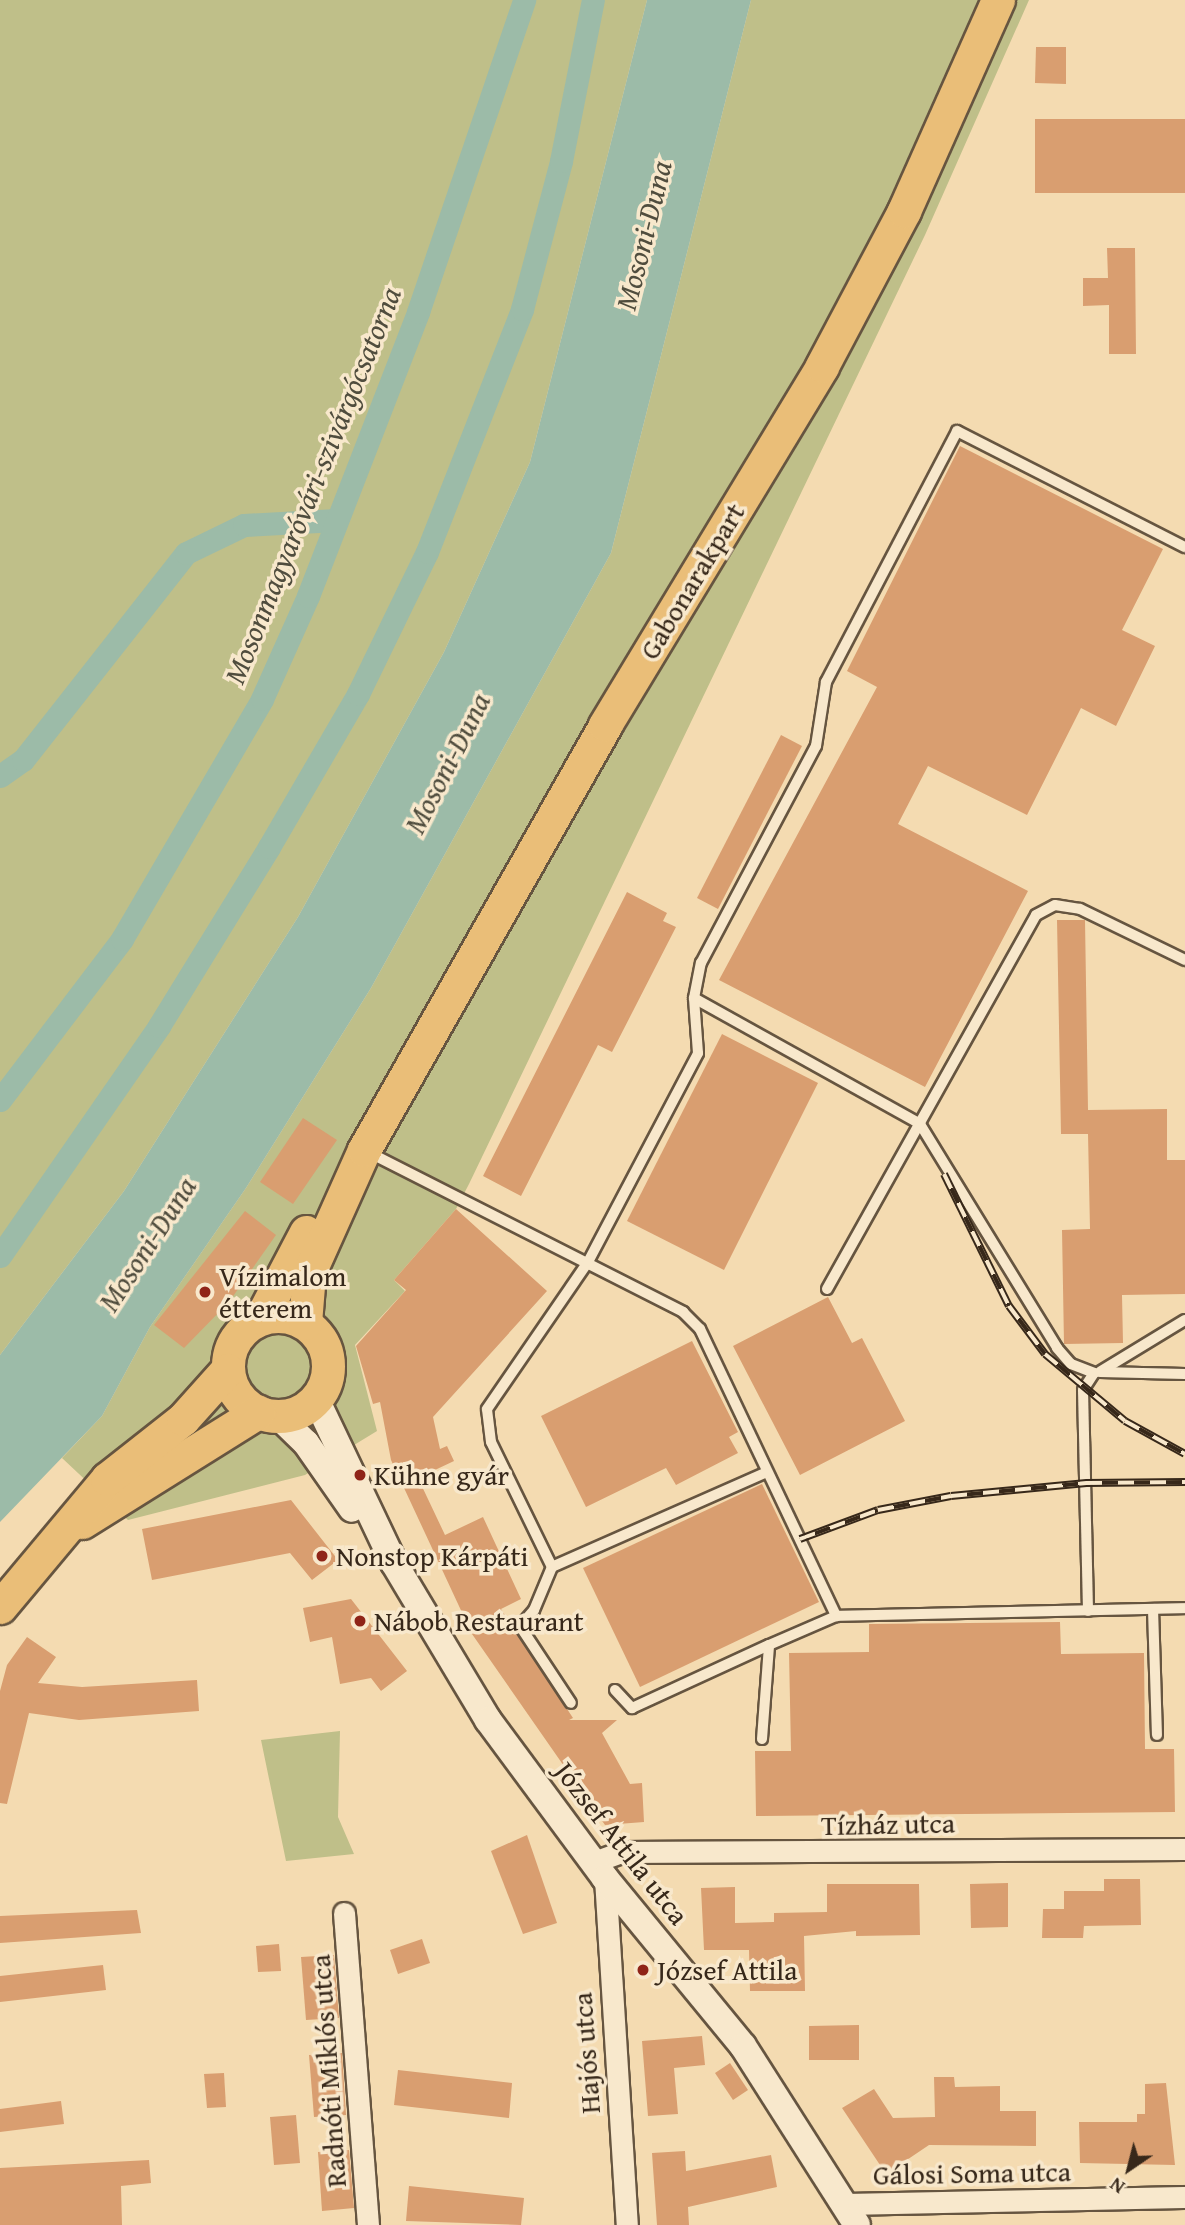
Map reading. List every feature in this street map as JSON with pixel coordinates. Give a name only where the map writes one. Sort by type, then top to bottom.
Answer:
[{"type":"main road","name":"Gabonarakpart","points":[[364,1150],[605,725],[822,366],[910,199],[998,0]]},
{"type":"main road","points":[[0,1607],[107,1479],[183,1419],[227,1370],[235,1338],[261,1318],[318,1212],[364,1150]]},
{"type":"main road","points":[[305,1324],[306,1291],[313,1262],[364,1150]]},
{"type":"main road","points":[[64,1532],[268,1414],[299,1412],[316,1399],[327,1378],[327,1354],[321,1340],[305,1324],[279,1315],[261,1318]]},
{"type":"main road","points":[[227,1370],[234,1391],[268,1414]]},
{"type":"street","name":"József Attila utca","points":[[316,1399],[394,1563]]},
{"type":"street","name":"József Attila utca","points":[[268,1414],[306,1443],[394,1563],[488,1720],[600,1870],[743,2046],[850,2215]]},
{"type":"street","name":"Tízház utca","points":[[600,1870],[622,1852],[1185,1849]]},
{"type":"street","name":"Hajós utca","points":[[600,1870],[627,2225]]},
{"type":"street","name":"Radnóti Miklós utca","points":[[344,1913],[368,2225]]},
{"type":"street","name":"Gálosi Soma utca","points":[[850,2215],[1185,2197]]},
{"type":"lane","points":[[552,1567],[491,1442],[487,1409],[588,1262],[698,1053],[694,998],[701,962],[816,746],[826,682],[957,431],[1185,547]]},
{"type":"lane","points":[[828,1289],[1036,915],[1055,905],[1080,909],[1185,960]]},
{"type":"lane","points":[[694,998],[920,1124],[1057,1348],[1071,1364],[1098,1372],[1185,1374]]},
{"type":"lane","points":[[364,1150],[683,1312],[700,1329],[836,1616]]},
{"type":"lane","points":[[1088,1611],[1083,1390],[1098,1372],[1185,1320]]},
{"type":"lane","points":[[571,1703],[520,1626],[534,1610],[552,1567],[767,1472]]},
{"type":"lane","points":[[615,1690],[632,1708],[836,1616],[1185,1608]]},
{"type":"lane","points":[[1153,1609],[1157,1735]]},
{"type":"lane","points":[[762,1739],[769,1645]]},
{"type":"green space","points":[[0,0],[647,0],[530,462],[444,652],[298,917],[124,1191],[0,1355]]},
{"type":"green space","points":[[751,0],[1029,0],[925,235],[469,1184],[456,1209],[394,1280],[405,1291],[355,1345],[377,1431],[305,1475],[128,1520],[62,1458],[102,1416],[150,1327],[246,1188],[371,988],[611,553]]},
{"type":"green space","points":[[340,1731],[338,1817],[354,1854],[286,1861],[261,1740]]},
{"type":"water","name":"Mosoni-Duna","points":[[647,0],[751,0],[611,553],[371,988],[246,1188],[150,1327],[102,1416],[0,1522],[0,1355],[124,1191],[298,917],[444,652],[530,462]]},
{"type":"building","points":[[1036,47],[1066,47],[1066,84],[1035,83]]},
{"type":"building","points":[[1035,119],[1185,119],[1185,193],[1035,193]]},
{"type":"building","points":[[1107,248],[1135,248],[1136,354],[1109,354],[1109,305],[1083,306],[1083,278],[1108,278]]},
{"type":"building","points":[[960,446],[1163,549],[1122,630],[1155,646],[1116,726],[1081,708],[1027,815],[928,766],[898,824],[1028,891],[925,1087],[719,980],[877,687],[847,671]]},
{"type":"building","points":[[781,735],[802,746],[718,909],[697,898]]},
{"type":"building","points":[[627,892],[667,913],[663,921],[676,927],[612,1052],[598,1045],[521,1196],[483,1176]]},
{"type":"building","points":[[1057,920],[1085,920],[1088,1110],[1167,1109],[1167,1160],[1185,1160],[1185,1294],[1122,1295],[1123,1343],[1064,1344],[1062,1230],[1090,1229],[1088,1134],[1061,1134]]},
{"type":"building","points":[[722,1034],[818,1083],[724,1270],[627,1221]]},
{"type":"building","points":[[303,1118],[337,1140],[293,1204],[260,1182]]},
{"type":"building","points":[[456,1209],[547,1291],[433,1417],[440,1449],[447,1446],[454,1461],[418,1478],[445,1535],[483,1517],[521,1599],[501,1609],[573,1718],[569,1720],[617,1720],[602,1733],[630,1784],[642,1783],[644,1822],[605,1825],[472,1634],[391,1460],[380,1402],[373,1404],[356,1346],[406,1290],[394,1280]]},
{"type":"building","points":[[245,1211],[276,1235],[229,1302],[184,1348],[154,1325]]},
{"type":"building","points":[[828,1297],[852,1343],[862,1338],[905,1421],[800,1475],[733,1346]]},
{"type":"building","points":[[692,1341],[738,1432],[729,1437],[738,1453],[676,1485],[666,1468],[586,1507],[541,1416]]},
{"type":"building","points":[[762,1484],[819,1602],[640,1687],[583,1568]]},
{"type":"building","points":[[291,1500],[338,1560],[312,1580],[290,1553],[152,1580],[142,1529]]},
{"type":"building","points":[[351,1599],[407,1671],[381,1691],[371,1678],[340,1684],[332,1637],[310,1642],[303,1608]]},
{"type":"building","points":[[1060,1622],[1061,1654],[1144,1653],[1145,1749],[1174,1749],[1175,1812],[756,1816],[755,1751],[791,1751],[789,1653],[869,1652],[869,1624]]},
{"type":"building","points":[[27,1637],[56,1657],[38,1683],[82,1687],[197,1680],[199,1711],[79,1720],[29,1713],[7,1804],[0,1803],[0,1691],[7,1665]]},
{"type":"building","points":[[527,1835],[557,1923],[523,1934],[491,1851]]},
{"type":"building","points":[[1104,1879],[1140,1879],[1141,1925],[1084,1926],[1083,1938],[1042,1938],[1043,1909],[1064,1909],[1064,1891],[1104,1891]]},
{"type":"building","points":[[1008,1883],[1008,1927],[971,1928],[970,1884]]},
{"type":"building","points":[[827,1884],[919,1884],[920,1935],[856,1936],[856,1931],[804,1936],[805,1991],[750,1991],[749,1950],[704,1950],[701,1888],[735,1887],[735,1923],[774,1922],[774,1913],[827,1912]]},
{"type":"building","points":[[137,1910],[141,1933],[0,1943],[0,1916]]},
{"type":"building","points":[[422,1939],[430,1963],[398,1974],[390,1950]]},
{"type":"building","points":[[279,1944],[281,1971],[258,1972],[256,1946]]},
{"type":"building","points":[[334,1955],[339,2018],[306,2020],[301,1957]]},
{"type":"building","points":[[103,1965],[106,1990],[0,2002],[0,1976]]},
{"type":"building","points":[[859,2025],[859,2060],[809,2060],[809,2026]]},
{"type":"building","points":[[702,2036],[705,2065],[674,2068],[678,2114],[648,2116],[642,2041]]},
{"type":"building","points":[[342,2053],[346,2115],[314,2117],[309,2055]]},
{"type":"building","points":[[730,2063],[748,2090],[733,2100],[715,2073]]},
{"type":"building","points":[[398,2070],[512,2083],[509,2118],[394,2105]]},
{"type":"building","points":[[224,2073],[226,2107],[207,2108],[204,2074]]},
{"type":"building","points":[[934,2077],[954,2077],[955,2087],[1000,2086],[1000,2111],[1036,2111],[1036,2146],[929,2145],[886,2174],[842,2108],[874,2089],[893,2118],[935,2117]]},
{"type":"building","points":[[1166,2083],[1175,2165],[1080,2163],[1079,2122],[1137,2122],[1137,2114],[1145,2114],[1145,2084]]},
{"type":"building","points":[[61,2101],[64,2124],[0,2132],[0,2109]]},
{"type":"building","points":[[296,2115],[300,2163],[274,2165],[270,2117]]},
{"type":"building","points":[[349,2150],[354,2208],[322,2211],[318,2152]]},
{"type":"building","points":[[685,2151],[686,2171],[771,2155],[777,2187],[688,2207],[689,2225],[657,2225],[652,2153]]},
{"type":"building","points":[[149,2160],[151,2183],[121,2186],[122,2225],[0,2225],[0,2168]]},
{"type":"building","points":[[409,2186],[524,2198],[521,2225],[406,2221]]},
{"type":"waterway","name":"Mosonmagyaróvári-szivárgócsatorna","points":[[0,1100],[122,939],[262,699],[308,596],[418,312],[524,0]]},
{"type":"waterway","points":[[0,1256],[159,1026],[269,847],[358,694],[427,552],[522,309],[561,161],[593,0]]},
{"type":"waterway","points":[[0,776],[23,760],[186,553],[244,525],[337,520]]},
{"type":"railway","points":[[944,1174],[1009,1306],[1045,1354],[1125,1421],[1185,1454]]},
{"type":"railway","points":[[800,1539],[878,1510],[951,1496],[1086,1483],[1185,1482]]},
{"type":"place","name":"Vízimalom étterem","points":[[205,1292]]},
{"type":"place","name":"Kühne gyár","points":[[360,1475]]},
{"type":"place","name":"Nonstop Kárpáti","points":[[322,1556]]},
{"type":"place","name":"Nábob Restaurant","points":[[360,1621]]},
{"type":"place","name":"József Attila","points":[[643,1970]]}]
